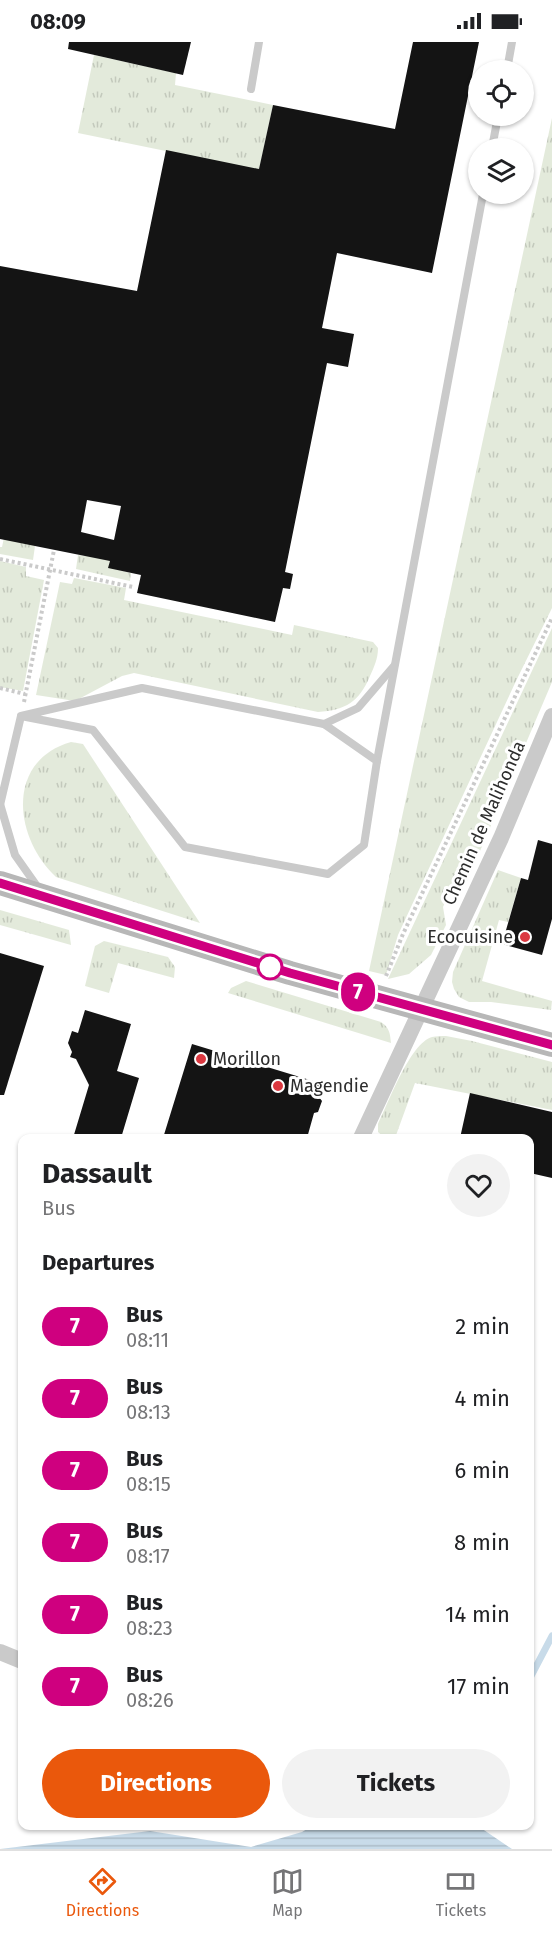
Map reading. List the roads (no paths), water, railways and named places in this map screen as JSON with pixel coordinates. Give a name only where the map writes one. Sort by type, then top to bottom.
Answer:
[{"type":"street","name":"Chemin de Malihonda","points":[[363,1134],[501,838],[552,716]]},
{"type":"street","points":[[0,883],[290,973],[552,1045]]},
{"type":"street","points":[[0,1652],[18,1660]]},
{"type":"lane","points":[[251,89],[260,42]]},
{"type":"lane","points":[[509,60],[512,42]]},
{"type":"lane","points":[[21,716],[93,730],[185,847],[328,874],[364,845],[377,761],[481,204]]},
{"type":"lane","points":[[324,724],[358,708],[395,666]]},
{"type":"lane","points":[[21,716],[142,688],[324,724],[377,761]]},
{"type":"lane","points":[[21,716],[0,805],[15,855],[45,896]]},
{"type":"water","points":[[305,1830],[484,1830],[512,1849],[0,1849],[150,1831],[251,1847]]},
{"type":"waterway","points":[[534,1670],[552,1636]]},
{"type":"place","name":"Ecocuisine","points":[[525,937]]},
{"type":"place","name":"Morillon","points":[[201,1059]]},
{"type":"place","name":"Magendie","points":[[278,1086]]}]
